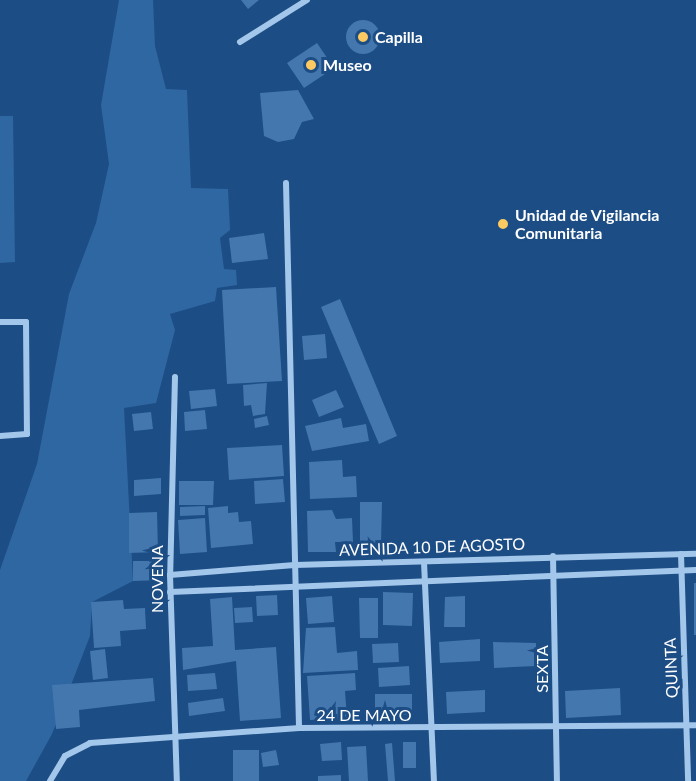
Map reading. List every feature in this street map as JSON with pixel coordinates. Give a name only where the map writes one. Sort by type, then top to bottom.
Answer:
[{"type":"street","points":[[240,42],[307,0]]},
{"type":"street","points":[[286,183],[299,728]]},
{"type":"street","points":[[0,322],[26,322],[27,435],[0,436]]},
{"type":"street","name":"NOVENA","points":[[175,377],[170,592],[177,781]]},
{"type":"street","name":"QUINTA","points":[[681,554],[688,781]]},
{"type":"street","name":"AVENIDA 10 DE AGOSTO","points":[[170,575],[295,565],[553,556],[696,554]]},
{"type":"street","name":"SEXTA","points":[[553,556],[557,781]]},
{"type":"street","points":[[424,562],[435,729],[434,781]]},
{"type":"street","name":"AVENIDA 10 DE AGOSTO","points":[[170,592],[296,584],[696,570]]},
{"type":"street","name":"24 DE MAYO","points":[[50,781],[77,746],[175,737],[299,728],[435,729],[696,725]]},
{"type":"shaded area","points":[[119,0],[153,0],[155,46],[166,89],[187,90],[191,188],[228,189],[230,230],[220,238],[224,269],[236,270],[237,285],[217,288],[215,301],[170,314],[175,330],[156,403],[124,408],[133,581],[92,602],[90,636],[52,734],[26,781],[0,781],[0,570],[37,464],[69,294],[96,223],[109,164],[101,105]]},
{"type":"shaded area","points":[[0,116],[13,116],[15,262],[0,263]]},
{"type":"building","points":[[241,0],[259,0],[248,9]]},
{"type":"building","name":"Capilla","points":[[363,20],[375,25],[380,37],[375,49],[363,54],[351,49],[346,37],[351,25]]},
{"type":"building","name":"Museo","points":[[317,43],[334,68],[304,88],[287,63]]},
{"type":"building","points":[[298,90],[314,119],[302,122],[294,139],[278,142],[264,136],[260,93]]},
{"type":"building","points":[[264,233],[268,259],[232,263],[229,238]]},
{"type":"building","points":[[276,287],[282,381],[227,384],[222,290]]},
{"type":"building","points":[[340,299],[397,436],[379,444],[321,307]]},
{"type":"building","points":[[325,334],[327,358],[304,360],[302,336]]},
{"type":"building","points":[[267,383],[265,414],[253,416],[251,405],[244,406],[243,385]]},
{"type":"building","points":[[215,389],[217,406],[191,409],[189,391]]},
{"type":"building","points":[[336,390],[344,407],[319,417],[312,400]]},
{"type":"building","points":[[205,410],[207,429],[185,431],[184,412]]},
{"type":"building","points":[[151,412],[153,429],[134,431],[132,414]]},
{"type":"building","points":[[267,416],[269,425],[255,428],[254,419]]},
{"type":"building","points":[[341,418],[343,428],[366,424],[369,441],[312,451],[305,426]]},
{"type":"building","points":[[282,445],[284,476],[229,480],[227,448]]},
{"type":"building","points":[[342,460],[343,477],[356,476],[357,497],[310,499],[309,462]]},
{"type":"building","points":[[161,478],[161,494],[134,496],[134,480]]},
{"type":"building","points":[[283,479],[285,502],[255,504],[254,481]]},
{"type":"building","points":[[179,481],[214,481],[213,505],[179,505]]},
{"type":"building","points":[[360,502],[382,502],[381,544],[360,543]]},
{"type":"building","points":[[205,506],[205,515],[180,516],[180,507]]},
{"type":"building","points":[[228,506],[228,513],[238,512],[239,522],[251,521],[253,544],[211,548],[208,508]]},
{"type":"building","points":[[332,510],[336,519],[352,518],[353,542],[335,542],[336,552],[308,552],[307,511]]},
{"type":"building","points":[[157,512],[158,552],[129,553],[129,513]]},
{"type":"building","points":[[205,518],[207,552],[180,554],[178,520]]},
{"type":"building","points":[[133,561],[163,561],[163,580],[133,581]]},
{"type":"building","points":[[694,583],[696,583],[696,635],[694,635]]},
{"type":"building","points":[[383,592],[413,593],[412,626],[383,625]]},
{"type":"building","points":[[277,595],[278,615],[257,616],[256,596]]},
{"type":"building","points":[[332,596],[334,622],[308,624],[306,598]]},
{"type":"building","points":[[465,596],[465,627],[444,627],[445,597]]},
{"type":"building","points":[[232,597],[235,650],[276,647],[281,718],[240,721],[236,661],[183,670],[182,648],[213,646],[210,599]]},
{"type":"building","points":[[359,598],[378,598],[378,638],[360,638]]},
{"type":"building","points":[[123,600],[124,609],[145,608],[146,629],[120,631],[121,646],[94,648],[91,602]]},
{"type":"building","points":[[252,607],[253,622],[235,623],[234,608]]},
{"type":"building","points":[[335,627],[337,653],[357,651],[358,670],[303,673],[306,628]]},
{"type":"building","points":[[480,639],[480,661],[440,663],[439,642]]},
{"type":"building","points":[[493,642],[536,643],[536,666],[494,668]]},
{"type":"building","points":[[398,643],[399,662],[373,663],[372,644]]},
{"type":"building","points":[[105,649],[108,678],[93,680],[90,651]]},
{"type":"building","points":[[409,666],[410,685],[379,687],[378,668]]},
{"type":"building","points":[[215,673],[217,689],[188,691],[187,675]]},
{"type":"building","points":[[355,673],[356,690],[345,691],[347,718],[310,720],[307,676]]},
{"type":"building","points":[[153,678],[155,701],[79,710],[80,727],[56,729],[52,685]]},
{"type":"building","points":[[620,688],[621,715],[566,718],[565,691]]},
{"type":"building","points":[[485,690],[485,712],[447,714],[446,692]]},
{"type":"building","points":[[375,694],[412,694],[412,715],[375,715]]},
{"type":"building","points":[[223,698],[225,711],[189,716],[188,703]]},
{"type":"building","points":[[341,742],[342,760],[322,761],[320,744]]},
{"type":"building","points":[[403,742],[416,742],[416,768],[403,768]]},
{"type":"building","points":[[392,743],[395,781],[388,781],[385,744]]},
{"type":"building","points":[[366,746],[368,781],[349,781],[347,747]]},
{"type":"building","points":[[233,750],[259,750],[259,781],[233,781]]},
{"type":"building","points":[[276,750],[279,765],[263,767],[261,753]]},
{"type":"building","points":[[341,775],[341,781],[318,781],[318,776]]},
{"type":"place","name":"Capilla","points":[[363,37]]},
{"type":"place","name":"Museo","points":[[311,65]]},
{"type":"place","name":"Unidad de Vigilancia Comunitaria","points":[[503,224]]}]
